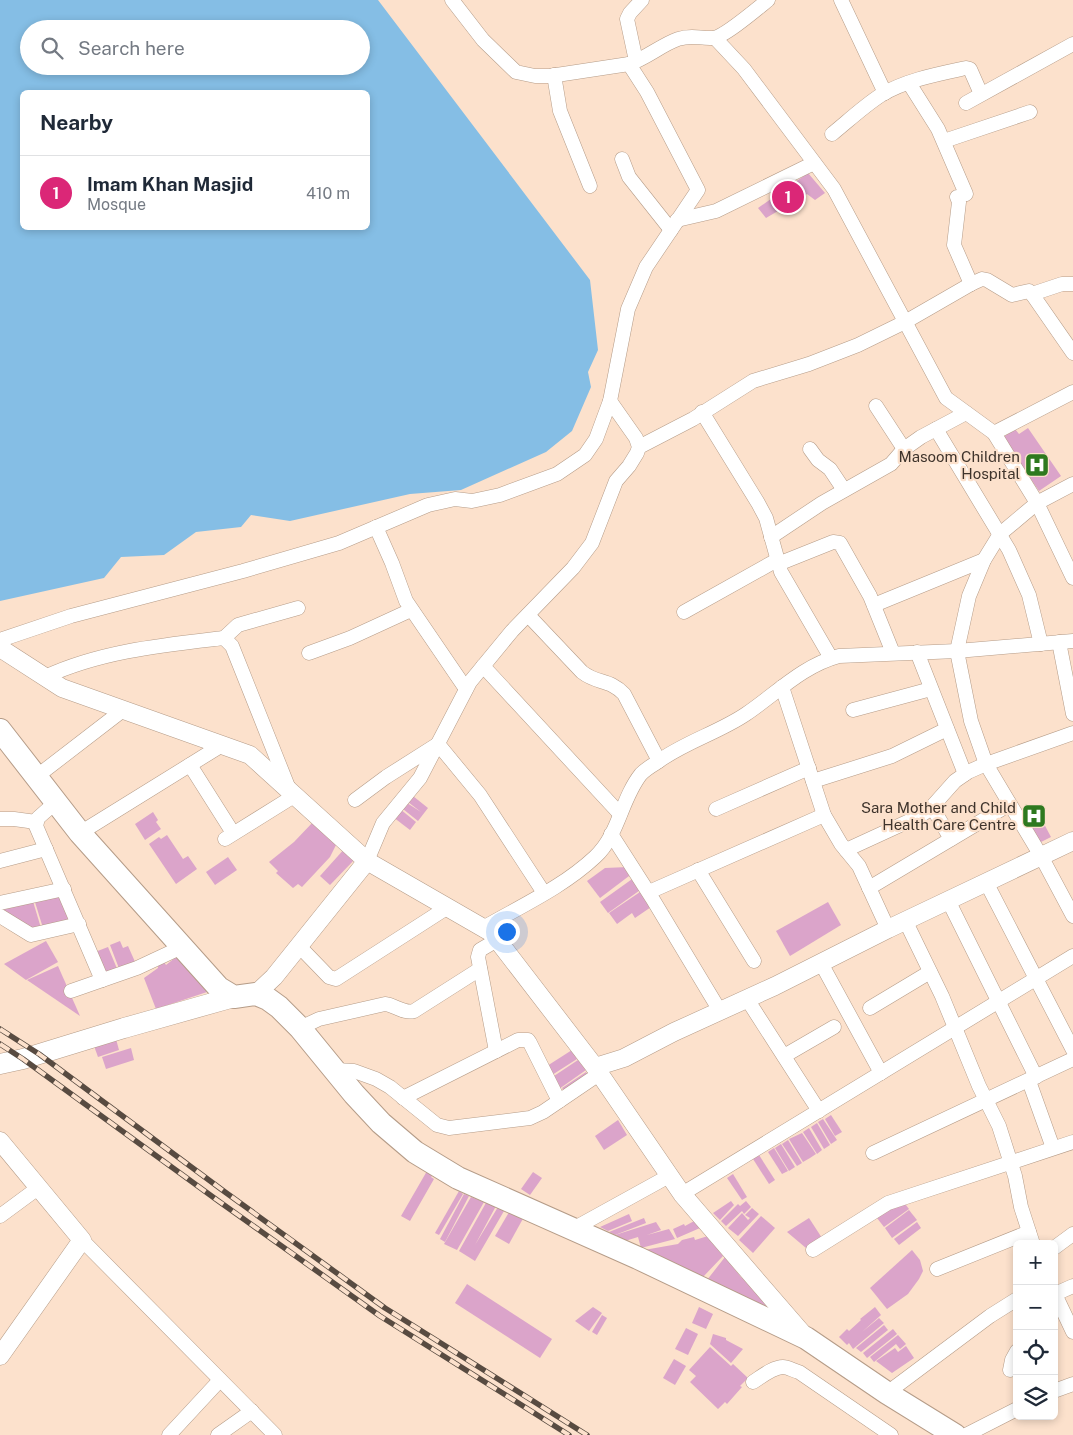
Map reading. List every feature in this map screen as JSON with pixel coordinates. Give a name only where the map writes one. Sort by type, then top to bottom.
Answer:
[{"type":"main road","points":[[4,741],[80,832],[219,988],[268,999],[300,1028],[354,1094],[382,1123],[415,1152],[458,1178],[638,1258],[806,1338],[955,1435]]},
{"type":"main road","points":[[0,1064],[245,995]]},
{"type":"street","points":[[452,0],[483,40],[516,72],[535,76],[554,75],[633,62],[681,38],[698,36],[715,38],[768,0]]},
{"type":"street","points":[[0,640],[71,616],[244,571],[339,543],[428,505],[455,499],[472,501],[500,495],[556,474],[585,455],[596,439],[610,401],[628,309],[646,267],[698,190],[646,92],[633,62],[627,19],[642,0]]},
{"type":"street","points":[[841,0],[885,93]]},
{"type":"street","points":[[715,38],[744,69],[834,189],[946,398],[994,433],[1037,503],[1073,578]]},
{"type":"street","points":[[966,103],[1073,44]]},
{"type":"street","points":[[832,134],[885,93],[909,83],[966,68],[973,71],[981,94]]},
{"type":"street","points":[[554,75],[560,111],[590,186]]},
{"type":"street","points":[[909,83],[944,141],[961,195],[954,245],[971,284]]},
{"type":"street","points":[[944,141],[1030,112]]},
{"type":"street","points":[[622,159],[629,177],[674,225]]},
{"type":"street","points":[[674,225],[716,211],[814,163]]},
{"type":"street","points":[[639,447],[666,434],[753,381],[809,364],[850,348],[905,322],[982,279],[1012,295],[1029,291],[1073,353]]},
{"type":"street","points":[[1032,294],[1062,284],[1073,284]]},
{"type":"street","points":[[994,433],[1073,392]]},
{"type":"street","points":[[245,995],[274,977],[367,860],[383,823],[420,778],[470,682],[528,615],[573,568],[592,543],[616,481],[629,466],[639,447],[636,438],[610,401]]},
{"type":"street","points":[[876,406],[904,449]]},
{"type":"street","points":[[702,412],[766,518],[778,562],[788,585],[831,658]]},
{"type":"street","points":[[771,537],[822,503],[891,464],[904,449],[966,413]]},
{"type":"street","points":[[936,429],[1000,534],[1029,596],[1042,644]]},
{"type":"street","points":[[810,449],[818,460],[830,469],[844,490]]},
{"type":"street","points":[[1073,484],[1037,503],[1000,534],[984,560],[969,596],[957,651],[970,722],[986,764],[1041,856],[1073,916]]},
{"type":"street","points":[[376,527],[392,563],[399,587],[411,610],[466,690]]},
{"type":"street","points":[[684,612],[778,562],[836,541],[840,543],[874,605],[893,653]]},
{"type":"street","points":[[874,605],[984,560]]},
{"type":"street","points":[[45,677],[64,668],[110,655],[224,638],[238,625],[298,608]]},
{"type":"street","points":[[309,653],[350,638],[411,610]]},
{"type":"street","points":[[528,615],[588,677],[611,683],[624,694],[659,761]]},
{"type":"street","points":[[224,638],[232,646],[292,794]]},
{"type":"street","points":[[483,928],[581,870],[598,855],[611,834],[636,781],[643,772],[671,752],[746,714],[804,670],[839,656],[957,651],[1073,641]]},
{"type":"street","points":[[1058,642],[1073,714]]},
{"type":"street","points":[[0,648],[62,688],[250,755],[367,860],[492,934],[597,1070],[682,1194],[806,1338]]},
{"type":"street","points":[[917,652],[965,774]]},
{"type":"street","points":[[483,666],[620,814]]},
{"type":"street","points":[[782,687],[824,815],[846,850],[859,866],[888,929]]},
{"type":"street","points":[[853,710],[931,689]]},
{"type":"street","points":[[36,777],[123,710]]},
{"type":"street","points":[[716,809],[811,775],[892,756],[947,729]]},
{"type":"street","points":[[846,850],[920,816],[932,807],[955,781],[965,774],[986,764],[1073,733]]},
{"type":"street","points":[[355,800],[386,777],[438,744]]},
{"type":"street","points":[[438,744],[480,795],[544,893]]},
{"type":"street","points":[[80,832],[222,745]]},
{"type":"street","points":[[190,765],[229,836],[292,794]]},
{"type":"street","points":[[56,802],[38,818],[36,826],[102,980]]},
{"type":"street","points":[[869,888],[1010,804]]},
{"type":"street","points":[[932,807],[951,840]]},
{"type":"street","points":[[648,892],[824,815]]},
{"type":"street","points":[[0,819],[36,822]]},
{"type":"street","points":[[611,834],[720,1011]]},
{"type":"street","points":[[335,1070],[354,1071],[376,1079],[390,1087],[437,1125],[449,1128],[530,1118],[559,1101],[597,1070],[821,963],[905,920],[1073,841]]},
{"type":"street","points":[[0,861],[46,849]]},
{"type":"street","points":[[698,870],[754,961]]},
{"type":"street","points":[[986,882],[1073,1050]]},
{"type":"street","points":[[0,903],[64,889]]},
{"type":"street","points":[[948,900],[999,1000],[1032,1079],[1053,1148]]},
{"type":"street","points":[[299,946],[329,977],[336,979],[448,907]]},
{"type":"street","points":[[0,916],[31,935],[79,924]]},
{"type":"street","points":[[905,920],[955,1027],[985,1100],[999,1126],[1015,1176],[1021,1207],[1031,1238],[936,1269]]},
{"type":"street","points":[[496,1051],[478,953],[497,940]]},
{"type":"street","points":[[71,991],[137,968],[182,947]]},
{"type":"street","points":[[682,1194],[1073,956]]},
{"type":"street","points":[[821,963],[882,1073]]},
{"type":"street","points":[[300,1028],[318,1019],[385,1004],[410,1012],[480,969]]},
{"type":"street","points":[[870,1008],[930,972]]},
{"type":"street","points":[[746,999],[819,1111]]},
{"type":"street","points":[[784,1056],[834,1027]]},
{"type":"street","points":[[403,1098],[518,1040],[528,1040],[559,1101]]},
{"type":"street","points":[[872,1153],[1073,1059]]},
{"type":"street","points":[[0,1141],[82,1240],[276,1435]]},
{"type":"street","points":[[813,1250],[888,1203],[1073,1142]]},
{"type":"street","points":[[573,1229],[669,1176]]},
{"type":"street","points":[[0,1216],[38,1188]]},
{"type":"street","points":[[1062,1246],[1073,1234]]},
{"type":"street","points":[[0,1356],[82,1240]]},
{"type":"street","points":[[1058,1292],[1073,1286]]},
{"type":"street","points":[[1058,1300],[1073,1332]]},
{"type":"street","points":[[888,1393],[982,1321],[1013,1305]]},
{"type":"street","points":[[1010,1370],[1013,1358]]},
{"type":"street","points":[[753,1382],[782,1367],[799,1372],[891,1435]]},
{"type":"street","points":[[169,1435],[220,1380]]},
{"type":"street","points":[[1058,1390],[1073,1384]]},
{"type":"street","points":[[218,1435],[252,1411]]},
{"type":"street","points":[[966,1435],[1013,1411]]},
{"type":"water","points":[[0,0],[378,0],[590,280],[598,350],[588,372],[591,387],[572,431],[546,452],[461,490],[410,494],[290,521],[251,515],[241,527],[196,532],[164,555],[121,557],[104,578],[0,601]]},
{"type":"building","points":[[808,173],[825,193],[815,200],[807,194],[766,218],[758,208]]},
{"type":"building","points":[[1028,428],[1061,476],[1039,491],[1002,438],[1015,429],[1019,434]]},
{"type":"building","points":[[413,796],[428,808],[418,821],[403,809],[407,803],[421,812],[408,802]]},
{"type":"building","points":[[1035,807],[1051,837],[1037,844],[1021,814]]},
{"type":"building","points":[[400,809],[416,822],[410,830],[393,817]]},
{"type":"building","points":[[153,812],[158,820],[156,822],[161,829],[145,840],[135,824]]},
{"type":"building","points":[[314,821],[338,841],[330,857],[302,887],[298,884],[293,888],[276,873],[278,871],[269,862],[294,842]]},
{"type":"building","points":[[167,835],[183,859],[188,856],[197,869],[176,884],[149,844],[159,837],[161,839]]},
{"type":"building","points":[[346,847],[357,857],[330,885],[320,876]]},
{"type":"building","points":[[228,857],[237,870],[215,885],[206,872]]},
{"type":"building","points":[[628,867],[633,873],[600,898],[587,881],[605,868]]},
{"type":"building","points":[[635,877],[643,888],[608,913],[600,902]]},
{"type":"building","points":[[62,890],[71,920],[43,928],[34,899]]},
{"type":"building","points":[[643,890],[654,905],[635,918],[632,913],[617,924],[609,913]]},
{"type":"building","points":[[32,898],[41,928],[27,932],[0,909]]},
{"type":"building","points":[[828,902],[841,925],[790,956],[776,931]]},
{"type":"building","points":[[46,941],[58,962],[26,980],[4,964]]},
{"type":"building","points":[[120,941],[123,948],[128,946],[136,964],[120,971],[110,945]]},
{"type":"building","points":[[108,947],[118,971],[105,976],[95,952]]},
{"type":"building","points":[[181,953],[207,992],[156,1009],[144,978],[158,968],[158,966],[164,962],[166,965]]},
{"type":"building","points":[[58,966],[80,1016],[27,980]]},
{"type":"building","points":[[116,1039],[119,1050],[98,1057],[94,1046]]},
{"type":"building","points":[[131,1048],[134,1060],[106,1069],[102,1057]]},
{"type":"building","points":[[572,1050],[577,1059],[552,1075],[547,1066]]},
{"type":"building","points":[[578,1060],[586,1070],[559,1089],[551,1078]]},
{"type":"building","points":[[586,1072],[589,1077],[566,1093],[562,1088]]},
{"type":"building","points":[[831,1115],[842,1132],[835,1136],[825,1119]]},
{"type":"building","points":[[823,1119],[837,1140],[831,1144],[818,1122]]},
{"type":"building","points":[[618,1120],[627,1135],[604,1150],[595,1136]]},
{"type":"building","points":[[817,1123],[830,1145],[824,1149],[811,1127]]},
{"type":"building","points":[[809,1128],[822,1150],[817,1154],[803,1132]]},
{"type":"building","points":[[802,1133],[816,1154],[803,1162],[789,1139]]},
{"type":"building","points":[[788,1140],[802,1163],[797,1166],[782,1144]]},
{"type":"building","points":[[781,1144],[795,1167],[789,1171],[775,1148]]},
{"type":"building","points":[[774,1148],[788,1171],[782,1174],[768,1152]]},
{"type":"building","points":[[759,1155],[775,1180],[769,1184],[753,1159]]},
{"type":"building","points":[[427,1171],[433,1175],[431,1177],[434,1179],[410,1221],[401,1216]]},
{"type":"building","points":[[533,1172],[542,1178],[530,1195],[521,1189]]},
{"type":"building","points":[[733,1174],[747,1197],[742,1200],[727,1178]]},
{"type":"building","points":[[459,1191],[463,1194],[439,1235],[435,1233]]},
{"type":"building","points":[[464,1194],[469,1196],[445,1242],[440,1239]]},
{"type":"building","points":[[471,1197],[484,1202],[457,1250],[444,1244]]},
{"type":"building","points":[[902,1200],[909,1209],[884,1227],[877,1218]]},
{"type":"building","points":[[487,1201],[496,1206],[475,1245],[498,1207],[504,1211],[475,1261],[459,1251]]},
{"type":"building","points":[[731,1201],[734,1205],[720,1220],[713,1213]]},
{"type":"building","points":[[746,1201],[751,1207],[744,1214],[742,1211],[726,1226],[721,1221],[738,1204],[740,1206]]},
{"type":"building","points":[[512,1207],[525,1215],[509,1244],[495,1236]]},
{"type":"building","points":[[752,1208],[759,1214],[738,1236],[728,1228],[742,1213],[748,1220],[750,1218],[745,1215]]},
{"type":"building","points":[[909,1210],[917,1220],[892,1238],[885,1228]]},
{"type":"building","points":[[629,1214],[632,1221],[608,1231],[600,1227]]},
{"type":"building","points":[[761,1216],[775,1228],[753,1253],[739,1240]]},
{"type":"building","points":[[644,1218],[646,1223],[615,1235],[609,1232]]},
{"type":"building","points":[[809,1218],[822,1238],[806,1248],[787,1232]]},
{"type":"building","points":[[696,1220],[700,1228],[677,1238],[673,1229],[684,1224],[685,1226]]},
{"type":"building","points":[[656,1222],[661,1230],[647,1235],[669,1229],[675,1239],[641,1248],[638,1237],[625,1241],[615,1235]]},
{"type":"building","points":[[917,1222],[921,1228],[899,1245],[894,1239]]},
{"type":"building","points":[[708,1236],[723,1256],[703,1277],[644,1250],[678,1244],[682,1240],[694,1237],[695,1240]]},
{"type":"building","points":[[912,1250],[920,1260],[923,1271],[908,1294],[887,1309],[870,1288]]},
{"type":"building","points":[[725,1257],[741,1277],[772,1303],[766,1310],[707,1280]]},
{"type":"building","points":[[467,1284],[552,1339],[540,1358],[455,1303]]},
{"type":"building","points":[[593,1307],[602,1313],[589,1331],[575,1321]]},
{"type":"building","points":[[699,1307],[713,1314],[706,1329],[692,1323]]},
{"type":"building","points":[[875,1307],[881,1315],[862,1332],[879,1318],[884,1323],[853,1349],[849,1343],[847,1345],[839,1337],[847,1329],[849,1331]]},
{"type":"building","points":[[602,1315],[607,1318],[597,1335],[592,1332]]},
{"type":"building","points":[[884,1325],[888,1330],[861,1352],[856,1348]]},
{"type":"building","points":[[686,1328],[698,1334],[688,1355],[675,1349]]},
{"type":"building","points":[[893,1329],[897,1334],[867,1358],[863,1353]]},
{"type":"building","points":[[713,1334],[726,1338],[726,1340],[743,1349],[731,1363],[710,1344]]},
{"type":"building","points":[[898,1335],[906,1344],[900,1349],[896,1344],[874,1362],[870,1357]]},
{"type":"building","points":[[906,1346],[914,1358],[892,1373],[876,1361],[895,1348],[898,1352]]},
{"type":"building","points":[[710,1347],[748,1378],[727,1404],[725,1402],[718,1409],[690,1382],[696,1376],[689,1370]]},
{"type":"building","points":[[674,1359],[686,1366],[675,1385],[663,1378]]},
{"type":"railway","points":[[0,1029],[39,1054],[385,1308],[587,1435]]},
{"type":"railway","points":[[0,1044],[380,1316],[569,1435]]},
{"type":"place","name":"Imam Khan Masjid","points":[[788,197]]},
{"type":"place","name":"Masoom Children Hospital","points":[[1037,465]]},
{"type":"place","name":"Sara Mother and Child Health Care Centre","points":[[1034,816]]}]
